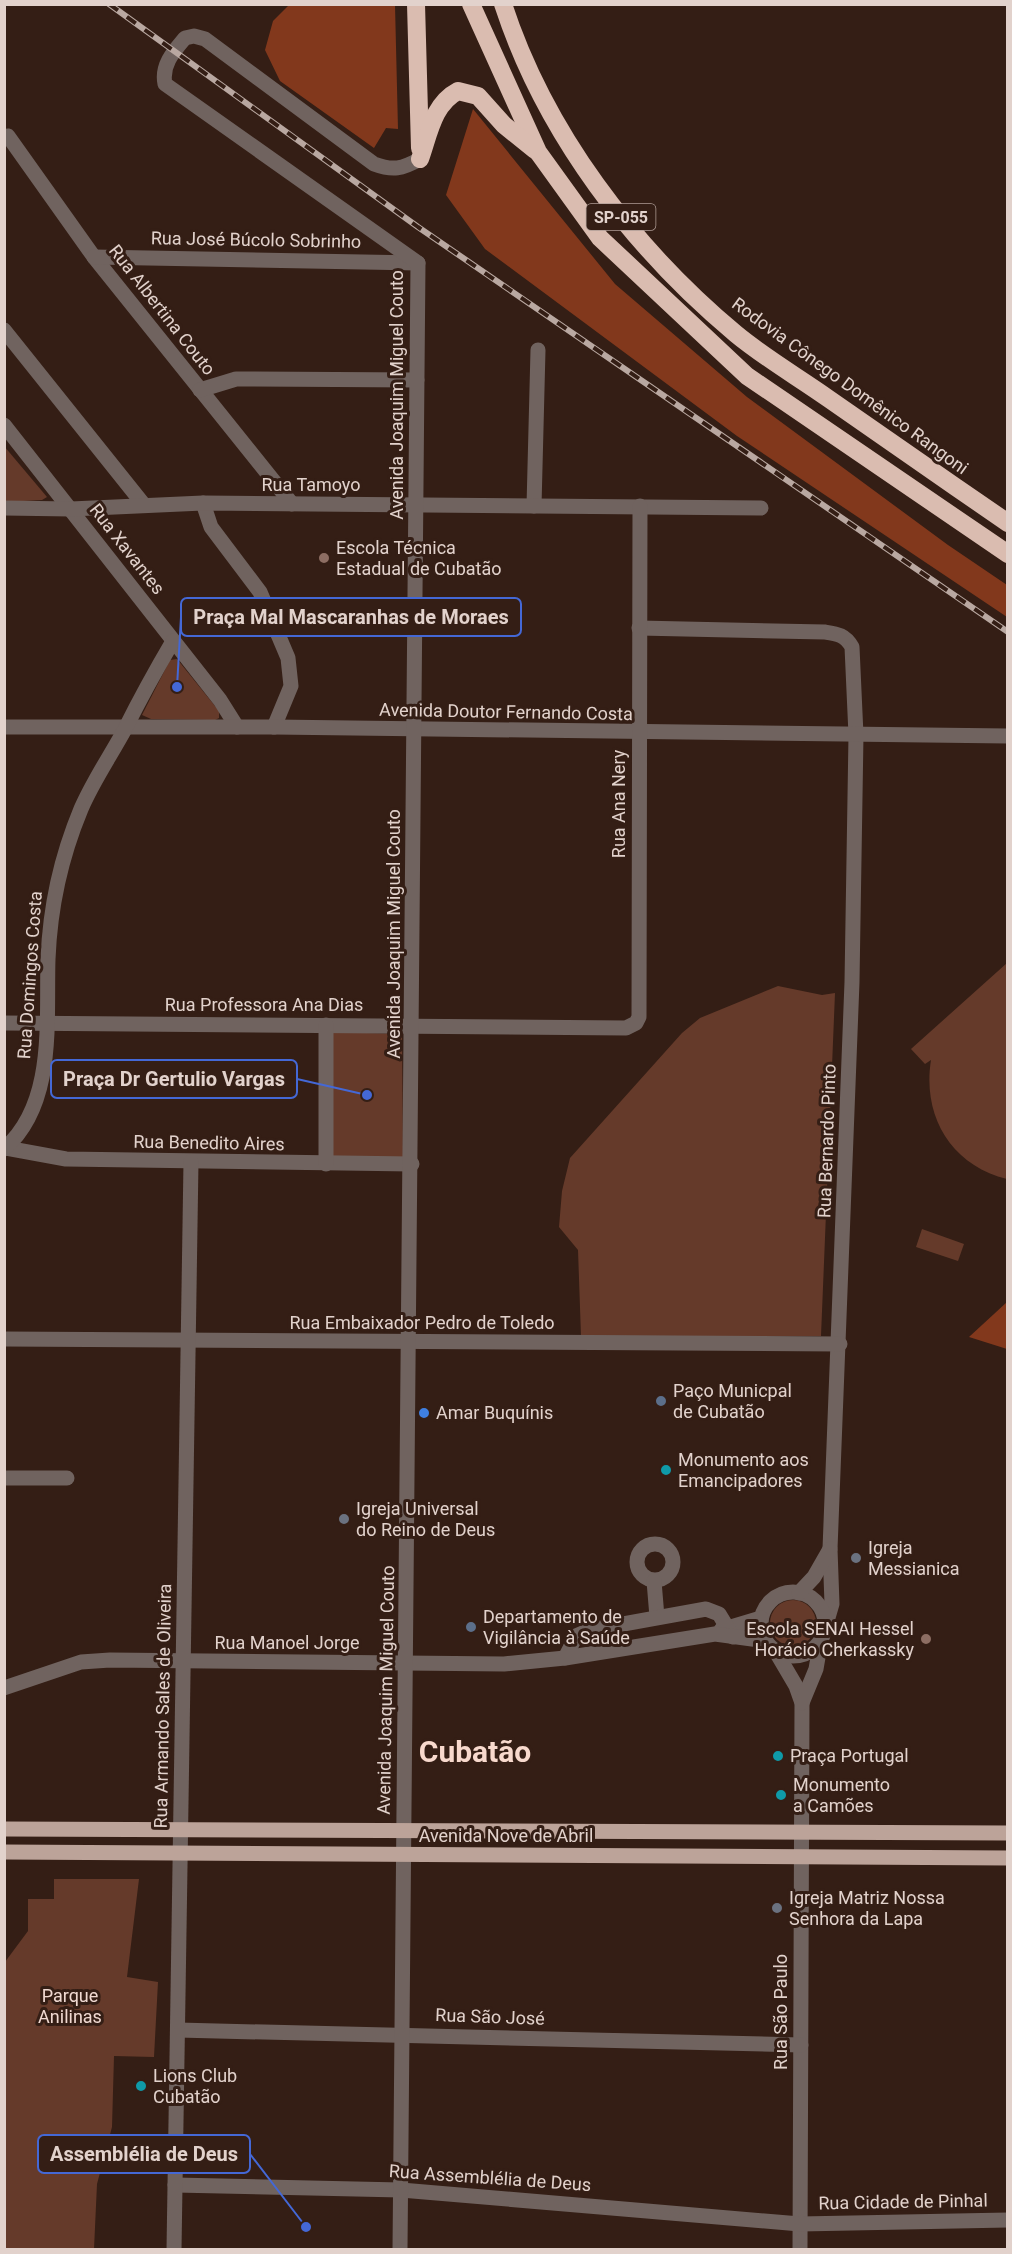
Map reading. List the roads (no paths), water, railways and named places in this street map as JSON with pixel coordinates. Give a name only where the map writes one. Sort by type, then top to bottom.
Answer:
[{"type":"highway","points":[[416,4],[420,159]]},
{"type":"highway","name":"SP-055","points":[[471,4],[538,152],[600,238],[747,376],[1008,554]]},
{"type":"highway","name":"Rodovia Cônego Domênico Rangoni","points":[[503,4],[511,29],[547,105],[586,171],[628,227],[675,279],[737,335],[1008,523]]},
{"type":"highway","points":[[420,159],[438,107],[448,96],[458,91],[468,91],[478,96],[504,126],[538,152]]},
{"type":"main road","name":"Avenida Nove de Abril","points":[[4,1829],[1008,1833]]},
{"type":"main road","name":"Avenida Nove de Abril","points":[[4,1852],[1008,1858]]},
{"type":"street","name":"Avenida Joaquim Miguel Couto","points":[[400,2250],[412,1164],[418,263],[165,84],[163,74],[166,64],[185,38],[194,36],[205,39],[374,164],[390,170],[404,168],[420,159]]},
{"type":"street","name":"Rua Albertina Couto","points":[[8,136],[94,257],[292,504]]},
{"type":"street","name":"Rua José Búcolo Sobrinho","points":[[94,257],[418,263]]},
{"type":"street","points":[[4,330],[144,505]]},
{"type":"street","points":[[534,506],[538,350]]},
{"type":"street","points":[[200,390],[236,379],[417,380]]},
{"type":"street","name":"Rua Xavantes","points":[[4,425],[220,700],[237,727]]},
{"type":"street","points":[[203,503],[211,527],[260,592],[288,658],[291,686],[274,727]]},
{"type":"street","name":"Rua Tamoyo","points":[[4,508],[71,509],[203,503],[761,508]]},
{"type":"street","name":"Rua Ana Nery","points":[[632,1026],[639,1017],[640,506]]},
{"type":"street","name":"Rua Bernardo Pinto","points":[[639,628],[839,634],[847,638],[852,647],[856,735],[852,982],[840,1344],[830,1549],[832,1604],[823,1633]]},
{"type":"street","name":"Rua Domingos Costa","points":[[5,1149],[21,1130],[36,1099],[44,1064],[48,1023],[51,924],[58,878],[82,807],[173,641]]},
{"type":"street","name":"Avenida Doutor Fernando Costa","points":[[4,727],[274,727],[415,731],[1008,736]]},
{"type":"street","name":"Rua Professora Ana Dias","points":[[4,1023],[413,1027],[632,1026]]},
{"type":"street","points":[[326,1025],[326,1164]]},
{"type":"street","name":"Rua Benedito Aires","points":[[5,1149],[66,1159],[412,1164]]},
{"type":"street","name":"Rua Armando Sales de Oliveira","points":[[174,2250],[190,1162]]},
{"type":"street","name":"Rua Embaixador Pedro de Toledo","points":[[4,1339],[840,1344]]},
{"type":"street","points":[[4,1478],[67,1478]]},
{"type":"street","name":"Rua Bernardo Pinto","points":[[799,1593],[814,1577],[830,1549]]},
{"type":"street","points":[[654,1581],[657,1617]]},
{"type":"street","points":[[799,1593],[808,1596],[821,1609],[823,1633],[806,1654],[791,1657],[771,1647],[761,1618],[775,1598],[784,1594],[799,1593]]},
{"type":"street","points":[[565,1658],[576,1636],[590,1630],[657,1617],[714,1610],[725,1632]]},
{"type":"street","name":"Rua Manoel Jorge","points":[[4,1688],[81,1662],[504,1664],[565,1658],[725,1632],[761,1618]]},
{"type":"street","name":"Rua Manoel Jorge","points":[[725,1632],[771,1647]]},
{"type":"street","name":"Rua São Paulo","points":[[802,1703],[816,1669],[823,1633]]},
{"type":"street","name":"Rua São Paulo","points":[[771,1647],[796,1686],[802,1703],[800,2250]]},
{"type":"street","name":"Rua São José","points":[[178,2030],[801,2045]]},
{"type":"street","name":"Rua Assemblélia de Deus","points":[[175,2185],[401,2190],[800,2224]]},
{"type":"street","name":"Rua Cidade de Pinhal","points":[[800,2224],[1008,2220]]},
{"type":"railway","points":[[109,4],[418,227],[1008,632]]},
{"type":"place","name":"Escola Técnica Estadual de Cubatão","points":[[324,558]]},
{"type":"place","name":"Praça Mal Mascaranhas de Moraes","points":[[177,687]]},
{"type":"place","name":"Praça Dr Gertulio Vargas","points":[[367,1095]]},
{"type":"place","name":"Paço Municpal de Cubatão","points":[[661,1401]]},
{"type":"place","name":"Amar Buquínis","points":[[424,1413]]},
{"type":"place","name":"Monumento aos Emancipadores","points":[[666,1470]]},
{"type":"place","name":"Igreja Universal do Reino de Deus","points":[[344,1519]]},
{"type":"place","name":"Igreja Messianica","points":[[856,1558]]},
{"type":"place","name":"Departamento de Vigilância à Saúde","points":[[471,1627]]},
{"type":"place","name":"Escola SENAI Hessel Horácio Cherkassky","points":[[926,1639]]},
{"type":"place","name":"Praça Portugal","points":[[778,1756]]},
{"type":"place","name":"Monumento a Camões","points":[[781,1795]]},
{"type":"place","name":"Igreja Matriz Nossa Senhora da Lapa","points":[[777,1908]]},
{"type":"place","name":"Lions Club Cubatão","points":[[141,2086]]},
{"type":"place","name":"Assemblélia de Deus","points":[[306,2227]]},
{"type":"district","name":"Cubatão","points":[[475,1752]]},
{"type":"park label","name":"Parque Anilinas","points":[[70,2006]]}]
